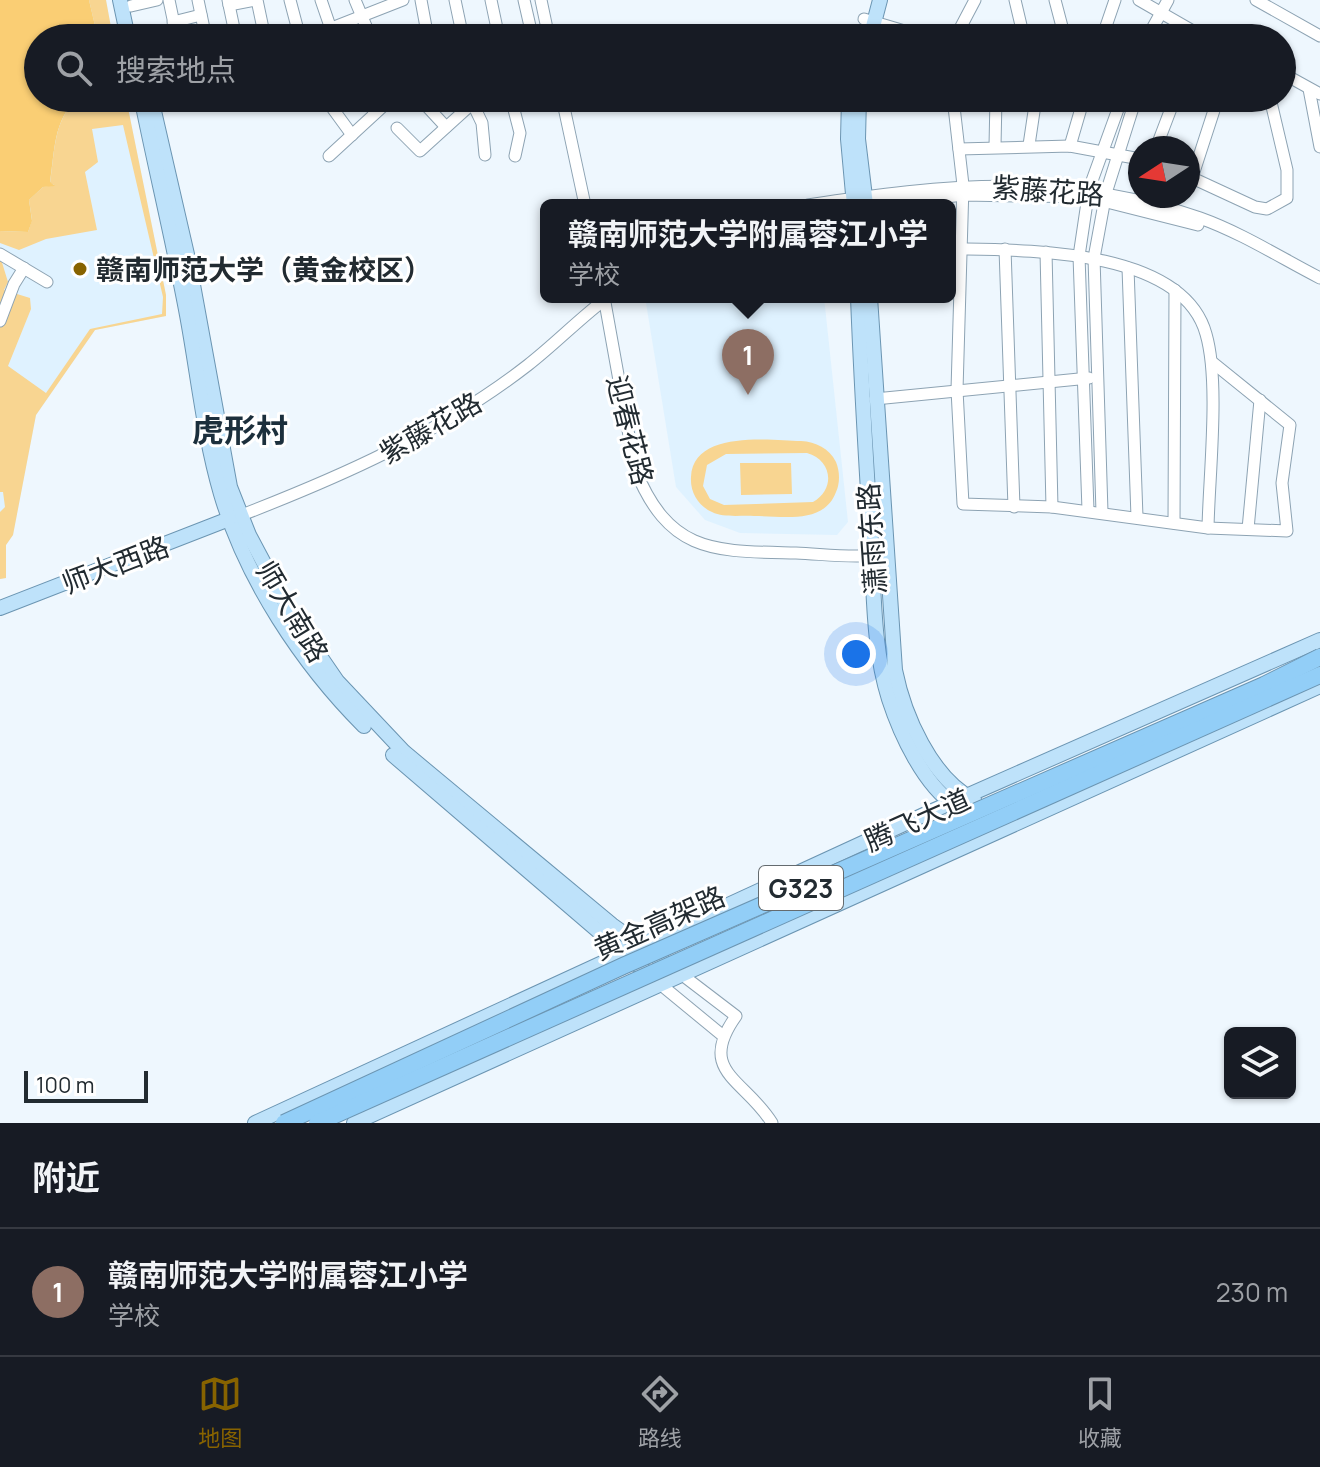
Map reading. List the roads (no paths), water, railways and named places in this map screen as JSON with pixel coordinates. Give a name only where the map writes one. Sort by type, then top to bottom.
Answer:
[{"type":"highway","name":"黄金高架路","points":[[284,1123],[623,966],[1264,685],[1320,657]]},
{"type":"highway","name":"黄金高架路","points":[[317,1123],[1320,675]]},
{"type":"main road","points":[[869,24],[870,0]]},
{"type":"main road","points":[[867,24],[880,0]]},
{"type":"main road","points":[[127,2],[128,24]]},
{"type":"main road","points":[[127,2],[134,24]]},
{"type":"main road","name":"师大南路","points":[[144,112],[178,265],[203,415],[233,514],[282,620],[311,664],[353,715],[443,800],[660,984]]},
{"type":"main road","name":"师大南路","points":[[154,112],[189,263],[233,514],[291,614],[360,708],[448,791],[640,945],[681,974]]},
{"type":"main road","points":[[849,112],[848,139],[860,199]]},
{"type":"main road","points":[[859,112],[860,199]]},
{"type":"main road","name":"潇雨东路","points":[[858,303],[879,554],[900,692],[923,744],[942,772],[967,797],[1017,823]]},
{"type":"main road","name":"潇雨东路","points":[[870,303],[879,554],[876,624],[888,697],[912,750],[951,803],[999,831]]},
{"type":"main road","name":"师大西路","points":[[0,598],[233,514]]},
{"type":"main road","name":"师大西路","points":[[0,608],[233,514]]},
{"type":"main road","name":"腾飞大道","points":[[255,1123],[951,803],[1320,640]]},
{"type":"main road","name":"腾飞大道","points":[[354,1123],[1320,686]]},
{"type":"street","points":[[127,2],[157,0]]},
{"type":"street","points":[[169,0],[173,22],[201,15]]},
{"type":"street","points":[[198,0],[203,24]]},
{"type":"street","points":[[233,24],[229,3],[256,0],[262,24]]},
{"type":"street","points":[[290,0],[296,24]]},
{"type":"street","points":[[321,0],[329,24]]},
{"type":"street","points":[[355,0],[364,24]]},
{"type":"street","points":[[421,0],[425,24]]},
{"type":"street","points":[[455,0],[460,24]]},
{"type":"street","points":[[491,0],[496,24]]},
{"type":"street","points":[[524,0],[529,24]]},
{"type":"street","points":[[541,0],[546,24]]},
{"type":"street","points":[[962,24],[975,0]]},
{"type":"street","points":[[1015,0],[1021,24]]},
{"type":"street","points":[[1055,0],[1061,24]]},
{"type":"street","points":[[1107,24],[1115,0]]},
{"type":"street","points":[[1139,0],[1176,24]]},
{"type":"street","points":[[1155,24],[1168,0]]},
{"type":"street","points":[[1256,0],[1320,36]]},
{"type":"street","points":[[352,24],[394,1]]},
{"type":"street","points":[[1158,24],[1160,15]]},
{"type":"street","points":[[869,20],[882,24]]},
{"type":"street","points":[[1296,81],[1314,91],[1320,147]]},
{"type":"street","points":[[335,112],[352,135]]},
{"type":"street","points":[[432,112],[446,127]]},
{"type":"street","points":[[397,128],[420,151],[460,112]]},
{"type":"street","points":[[477,112],[482,123],[485,155]]},
{"type":"street","points":[[515,112],[520,133],[515,156]]},
{"type":"street","points":[[565,112],[584,199]]},
{"type":"street","points":[[955,112],[963,190],[964,249],[957,390],[963,504],[1052,507],[1208,528],[1287,531],[1282,483],[1290,425],[1212,362]]},
{"type":"street","points":[[995,146],[996,112]]},
{"type":"street","points":[[1029,145],[1034,112]]},
{"type":"street","points":[[1070,146],[1080,112]]},
{"type":"street","points":[[1088,510],[1079,256],[1088,193],[1117,112]]},
{"type":"street","points":[[1102,512],[1094,258],[1105,198],[1131,112]]},
{"type":"street","points":[[1161,136],[1170,112]]},
{"type":"street","points":[[1200,143],[1209,112]]},
{"type":"street","points":[[1200,182],[1255,207],[1278,206],[1287,198],[1287,170],[1273,112]]},
{"type":"street","points":[[329,156],[375,113]]},
{"type":"street","points":[[959,149],[1070,146],[1128,158]]},
{"type":"street","name":"紫藤花路","points":[[913,199],[963,190]]},
{"type":"street","name":"紫藤花路","points":[[879,199],[963,190],[1088,193],[1198,225],[1320,286]]},
{"type":"street","name":"紫藤花路","points":[[1105,198],[1201,218],[1320,278]]},
{"type":"street","points":[[964,249],[1005,249],[1094,258],[1128,268],[1175,290],[1194,305],[1206,332],[1212,362],[1208,528]]},
{"type":"street","points":[[1005,249],[1014,507]]},
{"type":"street","points":[[1046,252],[1052,507]]},
{"type":"street","points":[[0,254],[47,282]]},
{"type":"street","points":[[0,321],[14,284],[24,268]]},
{"type":"street","points":[[1128,268],[1137,517]]},
{"type":"street","points":[[1174,523],[1175,290]]},
{"type":"street","name":"紫藤花路","points":[[233,514],[344,474],[425,433],[528,365],[597,303]]},
{"type":"street","name":"迎春花路","points":[[604,303],[635,469],[646,495],[666,522],[697,543],[735,553],[879,554]]},
{"type":"street","points":[[875,399],[1099,377]]},
{"type":"street","points":[[1248,529],[1260,400]]},
{"type":"street","points":[[681,974],[736,1016],[722,1035],[718,1054],[723,1067],[759,1102],[772,1123]]},
{"type":"street","points":[[660,984],[722,1035]]},
{"type":"place","name":"赣南师范大学（黄金校区）","points":[[80,269]]},
{"type":"place","name":"赣南师范大学附属蓉江小学","points":[[748,395]]},
{"type":"district","name":"虎形村","points":[[240,430]]}]
